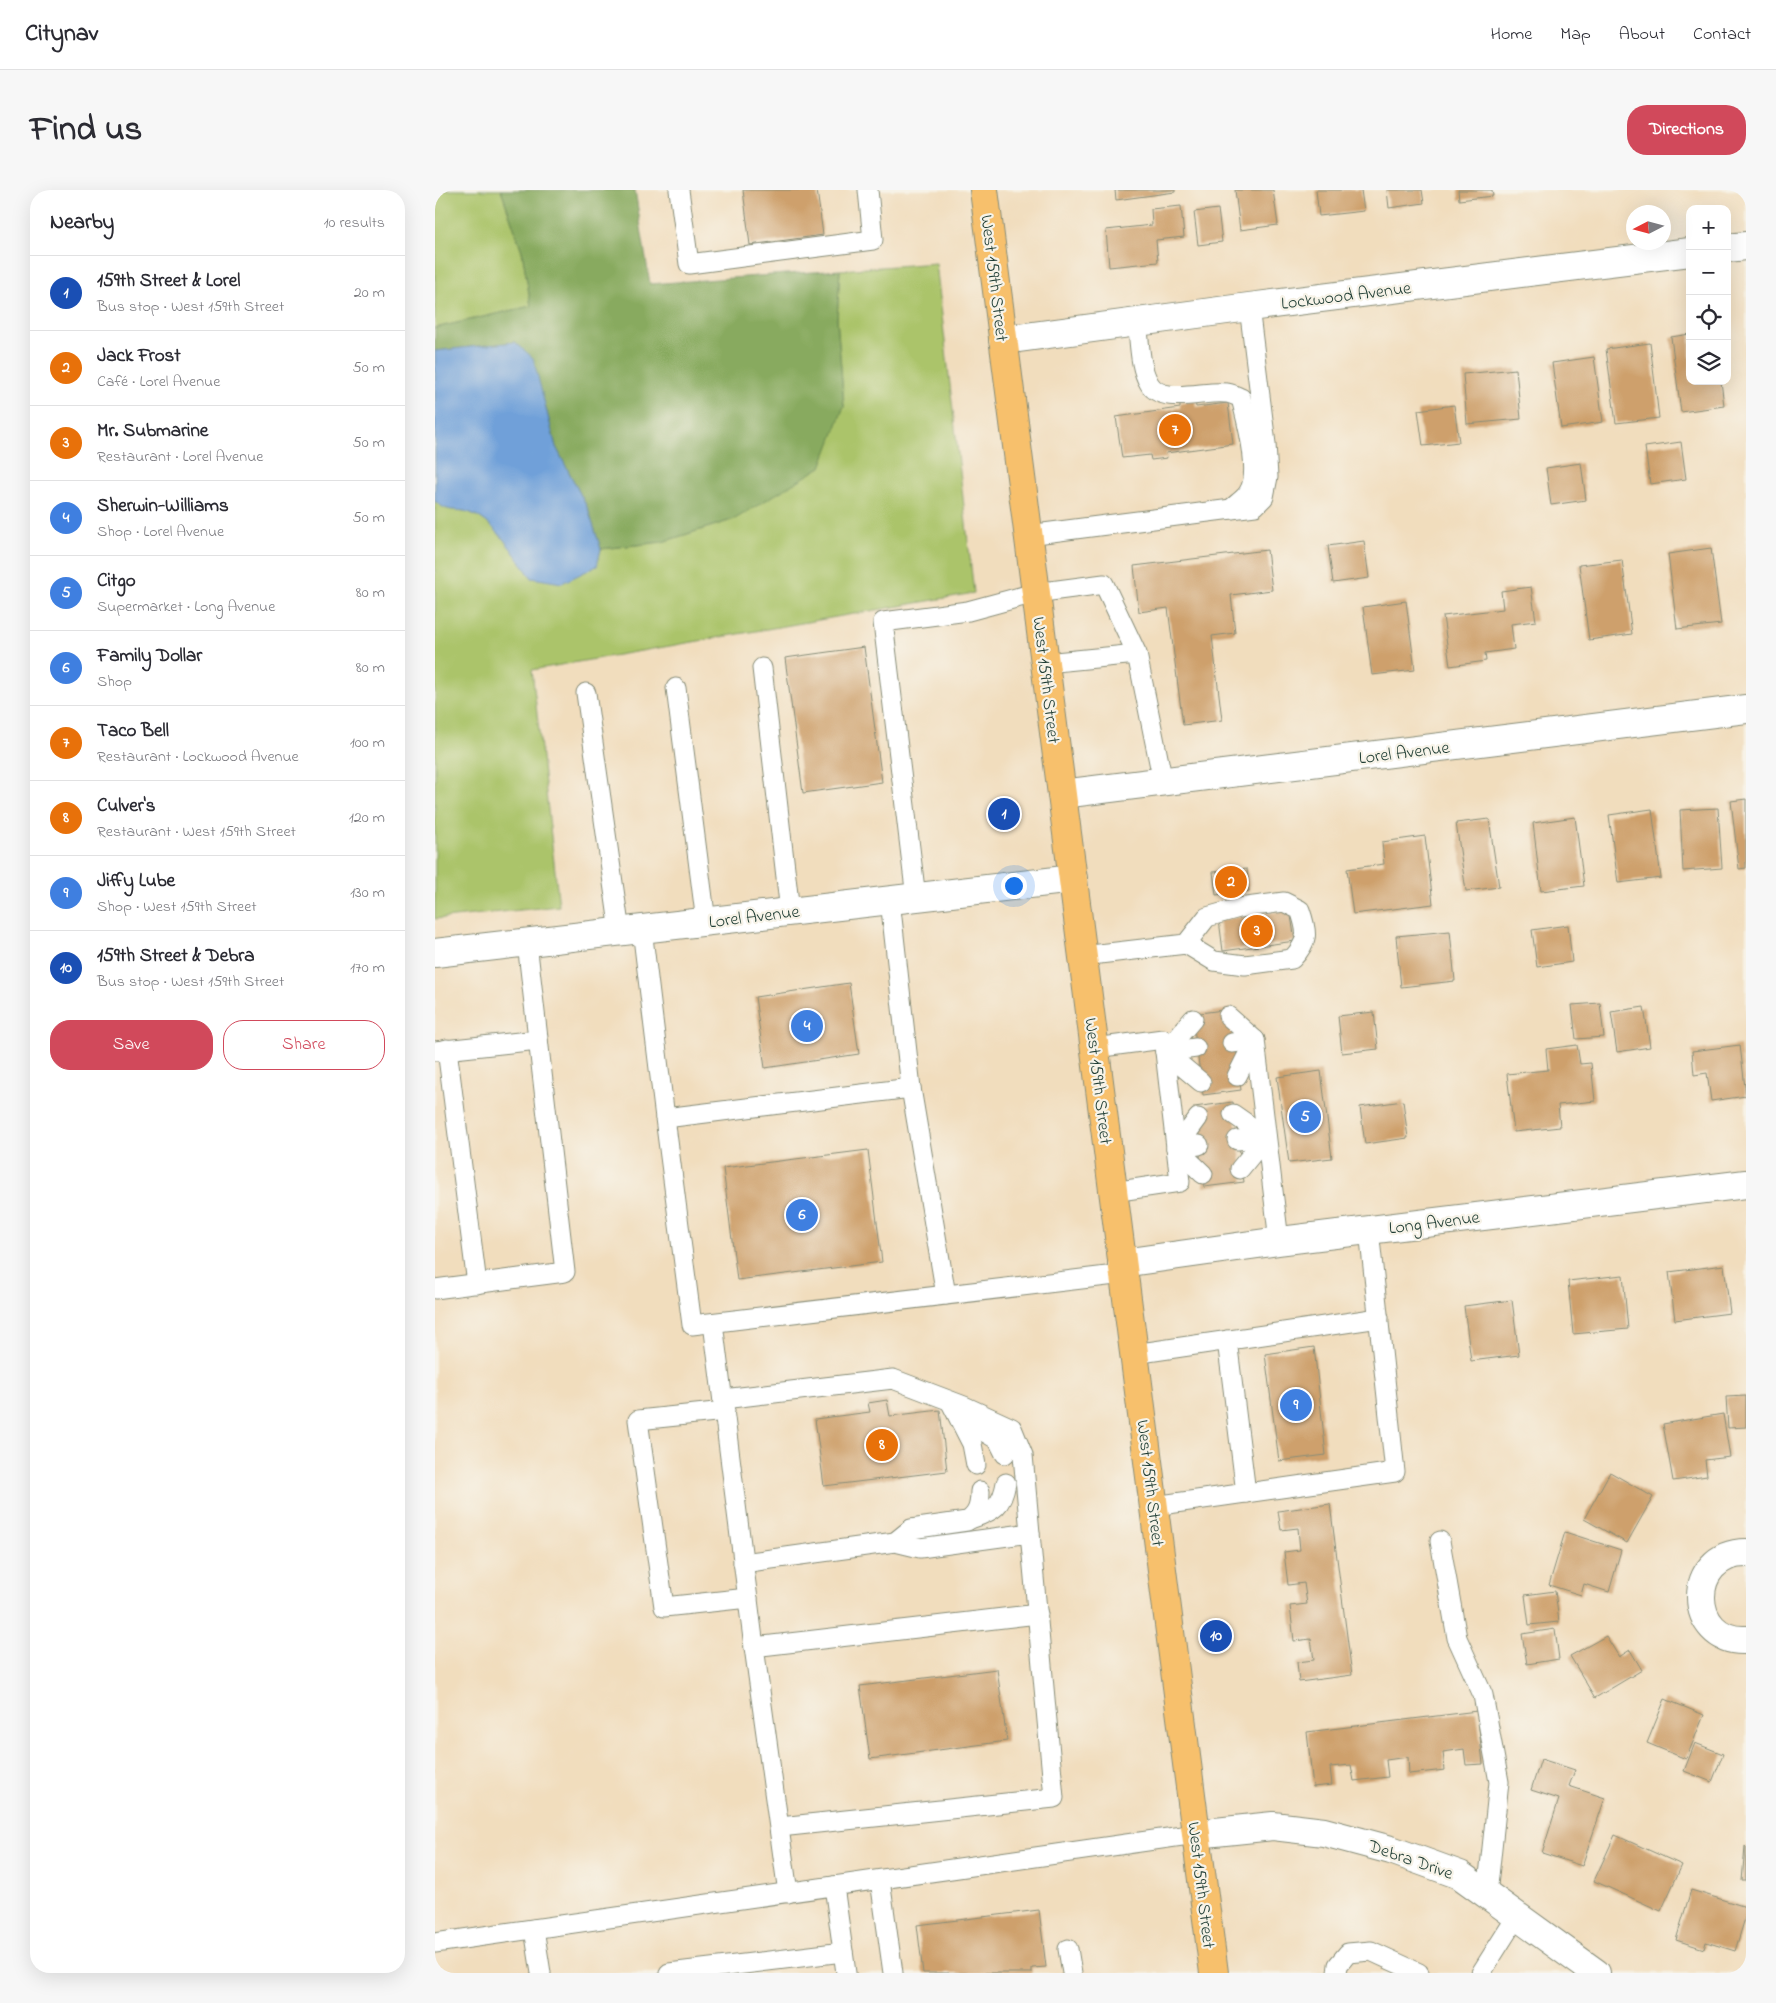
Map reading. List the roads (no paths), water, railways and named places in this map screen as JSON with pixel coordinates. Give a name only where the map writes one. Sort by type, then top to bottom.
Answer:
[{"type":"main road","name":"West 159th Street","points":[[984,190],[1214,1973]]},
{"type":"street","points":[[1731,248],[1746,246]]},
{"type":"street","name":"Lockwood Avenue","points":[[1003,340],[1686,252]]},
{"type":"street","name":"Lorel Avenue","points":[[1062,794],[1746,709]]},
{"type":"street","name":"Lorel Avenue","points":[[435,953],[1073,879]]},
{"type":"street","name":"Long Avenue","points":[[1123,1269],[1279,1241],[1746,1184]]},
{"type":"street","points":[[1746,1553],[1737,1553],[1723,1558],[1712,1566],[1704,1578],[1700,1592],[1701,1607],[1707,1620],[1716,1631],[1729,1638],[1746,1640]]},
{"type":"street","name":"Debra Drive","points":[[1196,1834],[1273,1826],[1324,1832],[1391,1850],[1460,1876],[1597,1973]]},
{"type":"lane","points":[[679,190],[689,264],[873,240],[868,190]]},
{"type":"lane","points":[[1028,535],[1255,506],[1264,497],[1267,477],[1266,444],[1249,307]]},
{"type":"lane","points":[[1137,322],[1144,371],[1149,384],[1156,392],[1172,396],[1227,393],[1241,398],[1248,426],[1253,471],[1249,492],[1231,509]]},
{"type":"lane","points":[[916,898],[883,622],[968,611],[1035,593],[1104,584],[1137,654],[1163,782]]},
{"type":"lane","points":[[1045,663],[1137,654]]},
{"type":"lane","points":[[761,668],[790,912]]},
{"type":"lane","points":[[676,688],[706,922]]},
{"type":"lane","points":[[587,693],[665,1118],[691,1325],[946,1295],[1123,1269]]},
{"type":"lane","points":[[889,900],[911,1088],[946,1295]]},
{"type":"lane","points":[[1082,956],[1186,944],[1214,961],[1245,965],[1292,959],[1304,946],[1306,928],[1300,910],[1284,902],[1239,908],[1207,917],[1186,944]]},
{"type":"lane","points":[[435,1289],[565,1272],[527,943]]},
{"type":"lane","points":[[1228,1016],[1255,1040],[1279,1241]]},
{"type":"lane","points":[[1165,1052],[1193,1019]]},
{"type":"lane","points":[[1095,1048],[1163,1039],[1165,1052],[1180,1182],[1113,1192]]},
{"type":"lane","points":[[477,1284],[441,1050],[538,1040]]},
{"type":"lane","points":[[1232,1043],[1255,1040]]},
{"type":"lane","points":[[1237,1076],[1255,1040]]},
{"type":"lane","points":[[1165,1052],[1196,1048]]},
{"type":"lane","points":[[1165,1052],[1201,1082]]},
{"type":"lane","points":[[665,1118],[911,1088]]},
{"type":"lane","points":[[1233,1114],[1266,1137]]},
{"type":"lane","points":[[1176,1148],[1198,1118]]},
{"type":"lane","points":[[1237,1140],[1266,1137]]},
{"type":"lane","points":[[1240,1169],[1266,1137]]},
{"type":"lane","points":[[1176,1148],[1199,1145]]},
{"type":"lane","points":[[1176,1148],[1203,1174]]},
{"type":"lane","points":[[1153,1506],[1395,1472],[1369,1230]]},
{"type":"lane","points":[[1134,1354],[1379,1318]]},
{"type":"lane","points":[[713,1322],[747,1598],[788,1893]]},
{"type":"lane","points":[[1227,1340],[1247,1493]]},
{"type":"lane","points":[[747,1598],[664,1607],[638,1420],[893,1379],[954,1408],[1012,1428],[1023,1455],[1054,1798],[780,1827]]},
{"type":"lane","points":[[954,1408],[998,1440],[1005,1454]]},
{"type":"lane","points":[[954,1408],[973,1444],[976,1465]]},
{"type":"lane","points":[[895,1542],[911,1530],[967,1521],[993,1511],[1004,1496],[1006,1483]]},
{"type":"lane","points":[[973,1518],[979,1506],[980,1491]]},
{"type":"lane","points":[[743,1563],[895,1542],[920,1548],[1030,1533]]},
{"type":"lane","points":[[1440,1541],[1457,1638],[1483,1694],[1499,1782],[1487,1895]]},
{"type":"lane","points":[[754,1647],[1038,1614]]},
{"type":"lane","points":[[435,1943],[1196,1834]]},
{"type":"lane","points":[[880,1880],[893,1973]]},
{"type":"lane","points":[[834,1886],[846,1973]]},
{"type":"lane","points":[[1480,1973],[1517,1916]]},
{"type":"lane","points":[[534,1929],[541,1973]]},
{"type":"lane","points":[[1068,1949],[1072,1973]]},
{"type":"lane","points":[[1337,1973],[1338,1965],[1348,1953],[1371,1951],[1419,1973]]},
{"type":"lane","points":[[669,1973],[843,1952]]},
{"type":"water","points":[[515,342],[533,358],[556,447],[588,509],[601,549],[597,566],[562,583],[532,578],[505,541],[490,525],[471,513],[445,508],[435,501],[435,351]]},
{"type":"place","name":"Taco Bell","points":[[1175,430]]},
{"type":"place","name":"159th Street & Lorel","points":[[1004,814]]},
{"type":"place","name":"Jack Frost","points":[[1231,882]]},
{"type":"place","name":"Mr. Submarine","points":[[1257,931]]},
{"type":"place","name":"Sherwin-Williams","points":[[807,1026]]},
{"type":"place","name":"Citgo","points":[[1305,1117]]},
{"type":"place","name":"Family Dollar","points":[[802,1215]]},
{"type":"place","name":"Jiffy Lube","points":[[1296,1405]]},
{"type":"place","name":"Culver's","points":[[882,1445]]},
{"type":"place","name":"159th Street & Debra","points":[[1216,1636]]}]
